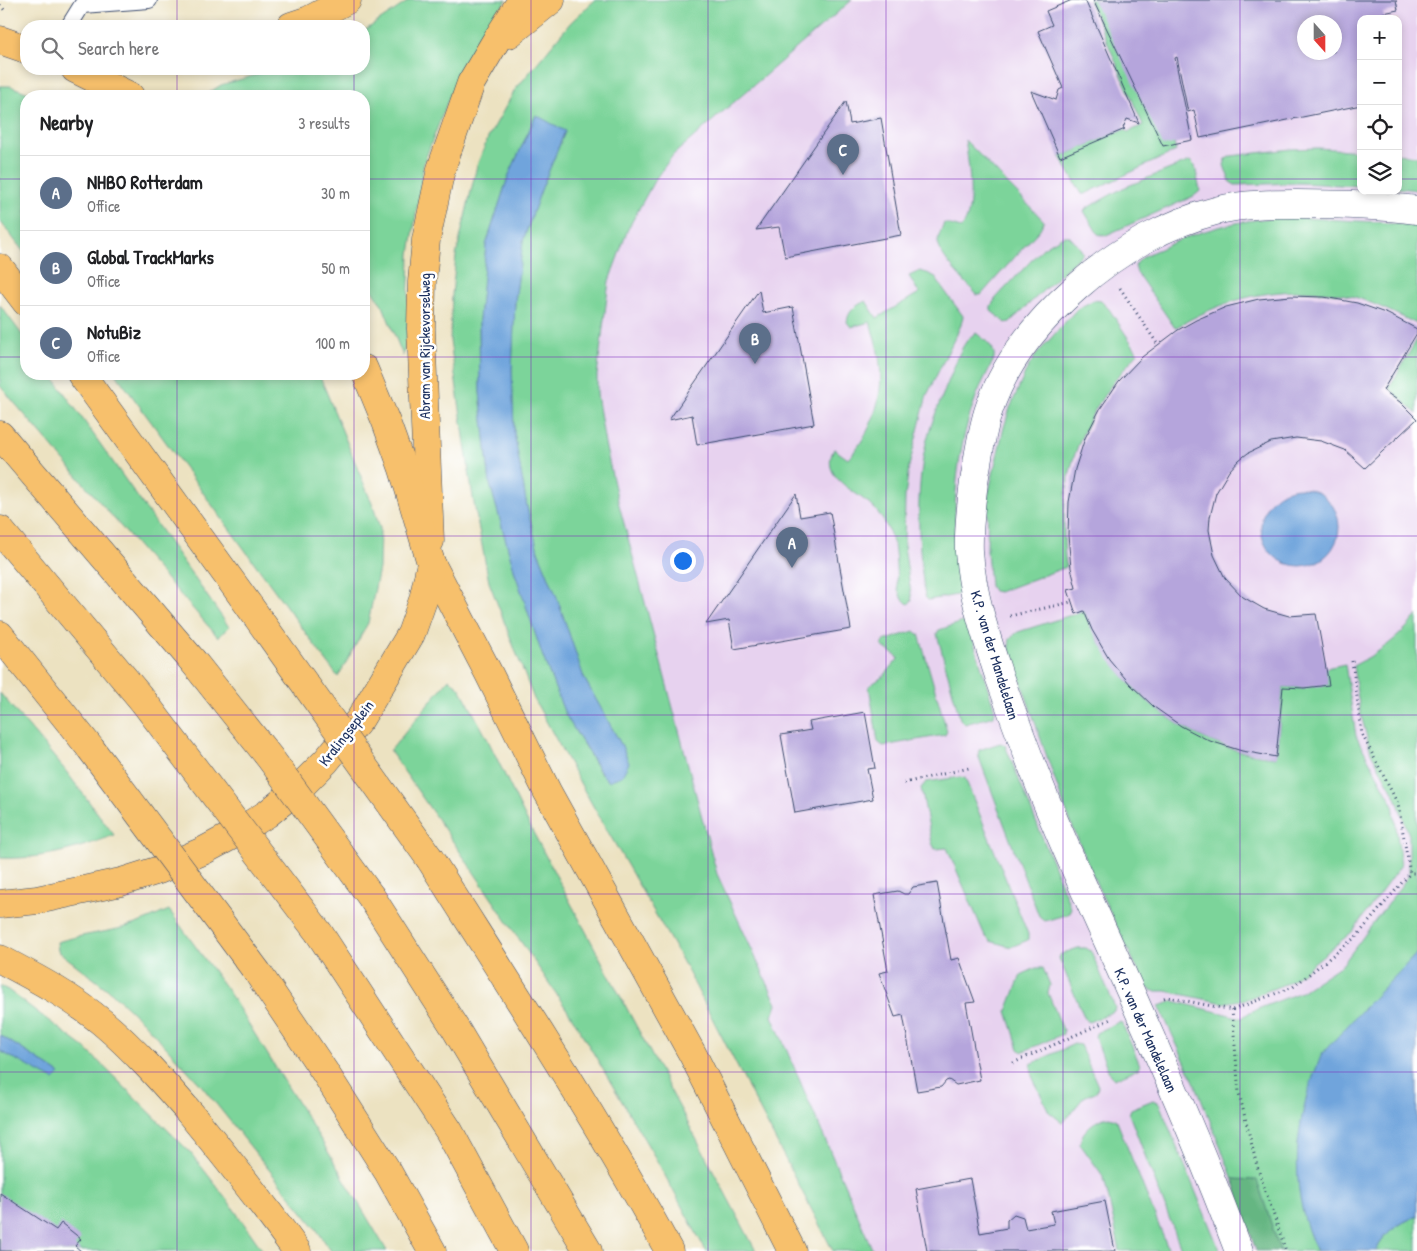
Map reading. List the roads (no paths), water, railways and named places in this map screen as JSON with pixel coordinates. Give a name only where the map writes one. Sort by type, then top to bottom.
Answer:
[{"type":"main road","points":[[309,20],[347,0]]},
{"type":"main road","name":"Abram van Rijckevorselweg","points":[[431,563],[421,329],[422,282],[426,240],[443,161],[471,83],[522,0]]},
{"type":"main road","points":[[490,51],[551,0]]},
{"type":"main road","points":[[0,40],[20,46]]},
{"type":"main road","points":[[0,56],[20,56]]},
{"type":"main road","points":[[87,75],[118,90]]},
{"type":"main road","points":[[0,268],[20,294]]},
{"type":"main road","points":[[85,380],[430,860],[587,1108],[633,1185],[669,1251]]},
{"type":"main road","name":"Kralingseplein","points":[[0,904],[81,892],[121,882],[158,870],[233,835],[266,814],[299,788],[326,761],[360,719],[411,634],[423,600],[431,563],[400,461],[369,380]]},
{"type":"main road","points":[[0,435],[192,660],[270,758],[372,898],[460,1036],[588,1251]]},
{"type":"main road","points":[[0,530],[144,702],[319,933],[449,1131],[514,1251]]},
{"type":"main road","points":[[431,563],[547,791],[693,1055],[792,1251]]},
{"type":"main road","points":[[0,635],[91,749],[258,972],[388,1172],[432,1251]]},
{"type":"main road","points":[[0,959],[75,1001],[103,1022],[128,1045],[222,1151],[297,1251]]},
{"type":"street","name":"K.P. van der Mandelelaan","points":[[1239,1251],[1220,1201],[1138,1008],[1075,872],[1026,755],[982,623],[975,597],[969,552],[969,526],[979,448],[989,410],[1006,374],[1027,339],[1054,307],[1104,265],[1151,236],[1178,223],[1224,209],[1259,205],[1332,204],[1417,210]]},
{"type":"lane","points":[[73,20],[82,5],[148,0]]},
{"type":"water","points":[[536,115],[565,131],[523,241],[515,301],[512,370],[514,432],[527,507],[538,551],[556,595],[584,678],[622,746],[629,763],[622,776],[608,781],[565,714],[542,654],[515,573],[490,484],[480,392],[479,320],[486,245],[508,177]]},
{"type":"water","points":[[1300,488],[1315,491],[1328,499],[1336,512],[1339,527],[1336,542],[1328,555],[1315,563],[1300,566],[1285,563],[1272,555],[1264,542],[1261,527],[1264,512],[1272,499],[1285,491]]},
{"type":"water","points":[[1417,953],[1417,1216],[1393,1229],[1376,1251],[1317,1251],[1308,1231],[1302,1209],[1297,1165],[1301,1120],[1313,1077],[1325,1050]]},
{"type":"water","points":[[0,1035],[60,1074],[54,1080],[0,1051]]},
{"type":"place","name":"NotuBiz","points":[[843,175]]},
{"type":"place","name":"Global TrackMarks","points":[[755,364]]},
{"type":"place","name":"NHBO Rotterdam","points":[[792,568]]}]
